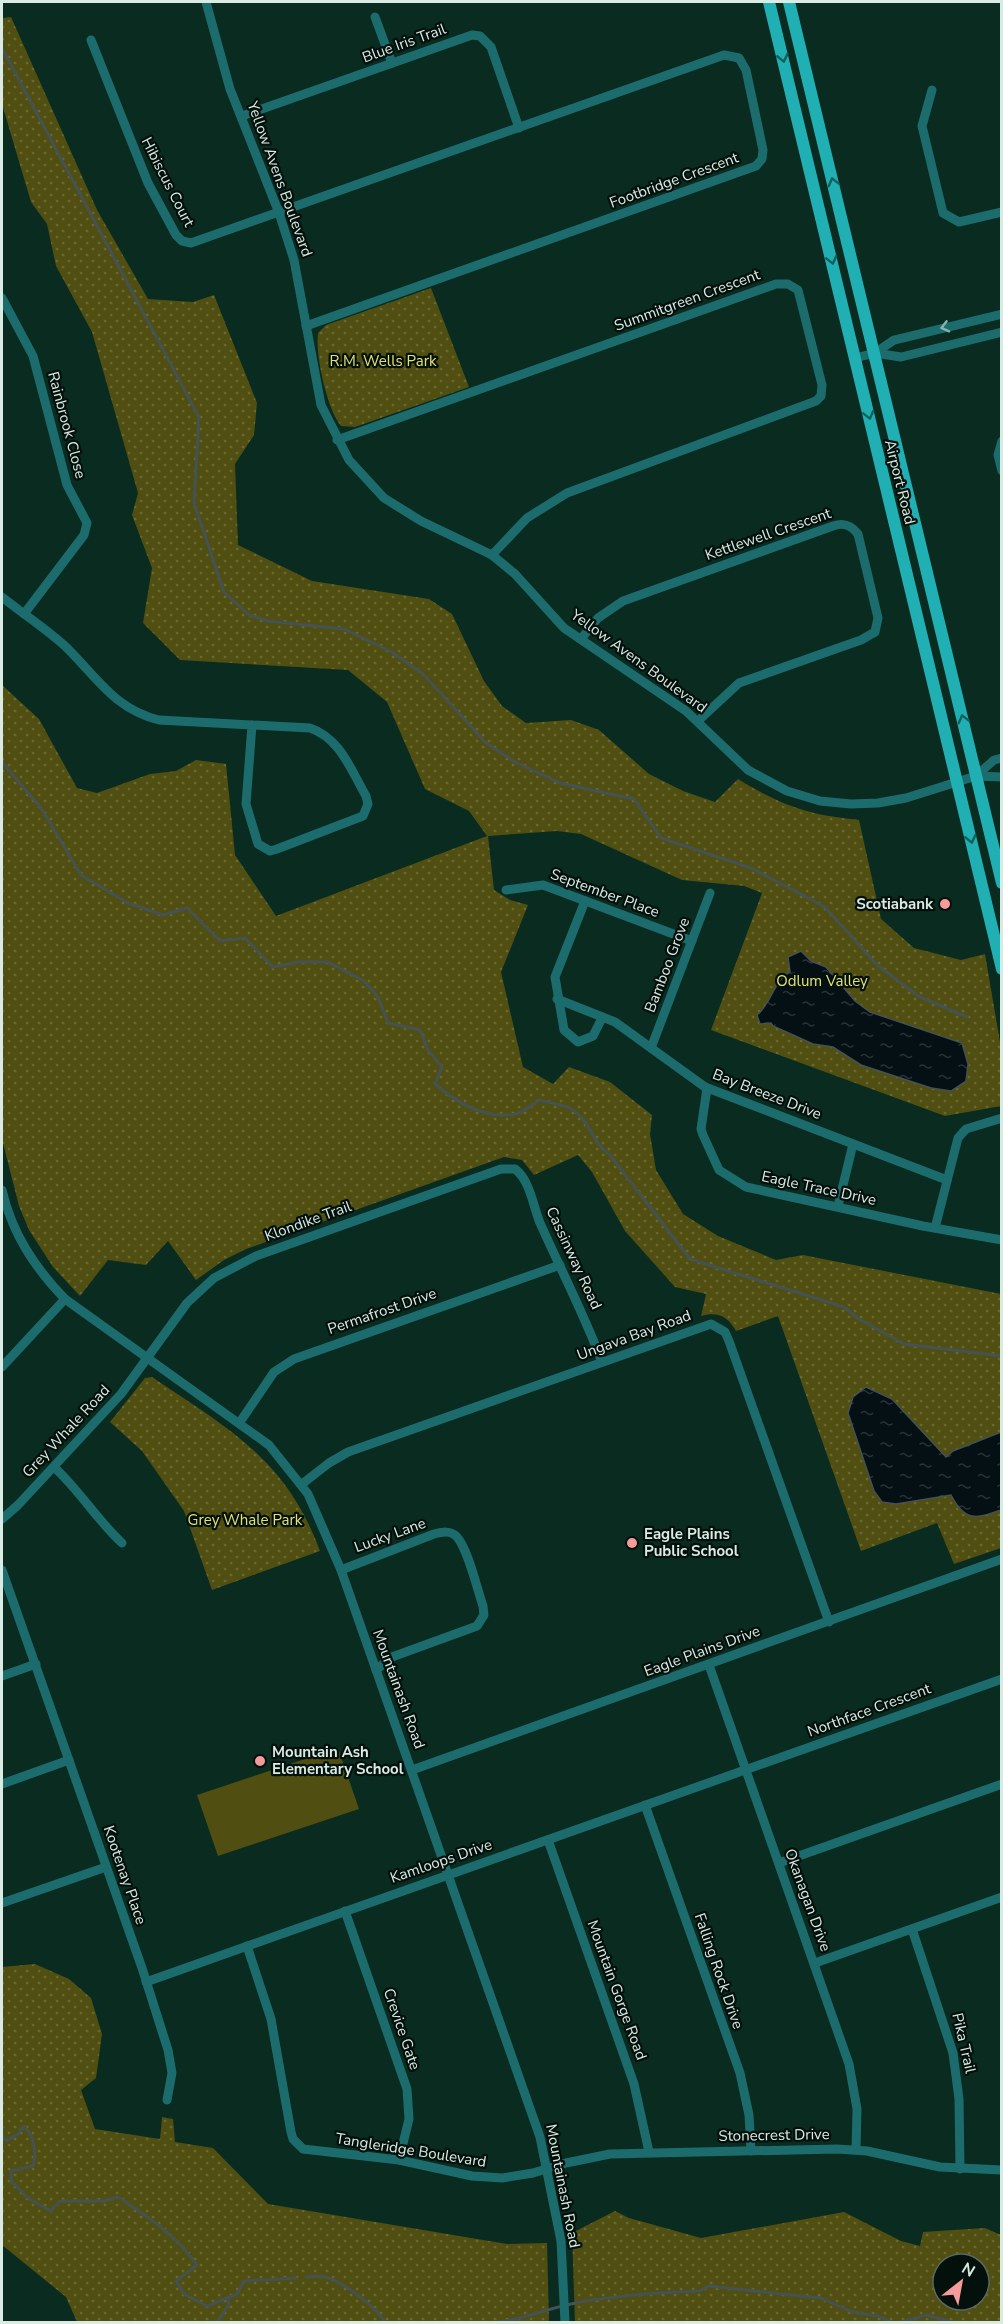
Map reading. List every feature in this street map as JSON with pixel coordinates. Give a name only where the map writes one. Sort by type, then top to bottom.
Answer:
[{"type":"main road","name":"Airport Road","points":[[769,2],[1002,969]]},
{"type":"main road","name":"Airport Road","points":[[789,2],[1002,883]]},
{"type":"street","name":"Yellow Avens Boulevard","points":[[206,2],[230,88],[279,213],[294,260],[321,405],[337,440],[364,478],[396,508],[492,555],[522,581],[556,621],[698,721],[748,770],[787,791],[813,799],[851,804],[878,803],[906,798],[976,776]]},
{"type":"street","points":[[375,17],[392,63]]},
{"type":"street","name":"Blue Iris Trail","points":[[242,116],[472,35],[480,36],[491,47],[519,128]]},
{"type":"street","name":"Hibiscus Court","points":[[92,40],[144,173],[176,236],[182,241],[199,242],[279,213]]},
{"type":"street","name":"Footbridge Crescent","points":[[279,213],[724,55],[739,58],[746,70],[763,154],[756,166],[306,326]]},
{"type":"street","points":[[932,90],[922,126],[943,213],[959,222],[1002,212]]},
{"type":"street","name":"Summitgreen Crescent","points":[[337,440],[776,284],[788,284],[798,290],[822,385],[821,396],[816,401],[567,493],[527,518],[492,555]]},
{"type":"street","name":"Rainbrook Close","points":[[2,298],[33,356],[67,485],[87,523],[84,536],[24,614]]},
{"type":"street","points":[[855,358],[875,353],[894,340],[1002,314]]},
{"type":"street","points":[[875,353],[901,357],[1002,332]]},
{"type":"street","points":[[1002,441],[998,456],[1002,471]]},
{"type":"street","name":"Kettlewell Crescent","points":[[581,639],[598,618],[623,601],[833,526],[846,524],[854,528],[858,534],[878,618],[875,632],[861,640],[739,683],[698,721]]},
{"type":"street","points":[[2,597],[66,648],[108,694],[138,713],[159,720],[310,728],[326,735],[339,748],[366,796],[368,804],[363,816],[270,851],[258,844],[246,804],[252,725]]},
{"type":"street","points":[[976,776],[994,760],[1002,758]]},
{"type":"street","points":[[976,776],[1002,777]]},
{"type":"street","name":"September Place","points":[[506,890],[543,885],[692,941]]},
{"type":"street","name":"Bamboo Grove","points":[[651,1048],[710,893]]},
{"type":"street","points":[[585,901],[555,977],[557,999],[564,1030],[578,1042],[592,1036],[602,1018]]},
{"type":"street","name":"Bay Breeze Drive","points":[[557,999],[615,1022],[707,1088],[947,1180]]},
{"type":"street","name":"Eagle Trace Drive","points":[[707,1088],[701,1129],[722,1173],[752,1189],[1002,1240]]},
{"type":"street","points":[[935,1228],[958,1138],[966,1129],[1002,1118]]},
{"type":"street","points":[[838,1206],[854,1143]]},
{"type":"street","name":"Klondike Trail","points":[[147,1358],[187,1303],[206,1285],[235,1265],[501,1169],[515,1169]]},
{"type":"street","name":"Cassinway Road","points":[[515,1169],[524,1179],[560,1265],[586,1318],[602,1362]]},
{"type":"street","name":"Mountainash Road","points":[[2,1190],[20,1241],[40,1271],[65,1299],[240,1422],[269,1445],[302,1484],[319,1514],[341,1570],[536,2124],[548,2169],[563,2259],[565,2322]]},
{"type":"street","name":"Permafrost Drive","points":[[240,1422],[270,1377],[294,1359],[560,1265]]},
{"type":"street","points":[[2,1367],[65,1299]]},
{"type":"street","name":"Ungava Bay Road","points":[[302,1484],[329,1463],[348,1452],[711,1324],[725,1332],[829,1622]]},
{"type":"street","name":"Grey Whale Road","points":[[2,1519],[54,1467],[121,1394],[147,1358]]},
{"type":"street","points":[[54,1467],[86,1501],[100,1523],[122,1543]]},
{"type":"street","name":"Lucky Lane","points":[[341,1570],[434,1534],[450,1533],[457,1537],[479,1594],[484,1615],[477,1626],[392,1657],[376,1670]]},
{"type":"street","name":"Eagle Plains Drive","points":[[412,1770],[1002,1559]]},
{"type":"street","name":"Kootenay Place","points":[[2,1570],[168,2050],[172,2073],[167,2100]]},
{"type":"street","points":[[2,1676],[36,1664]]},
{"type":"street","name":"Okanagan Drive","points":[[709,1665],[815,1963],[853,2078],[857,2109],[856,2149]]},
{"type":"street","name":"Northface Crescent","points":[[746,1770],[1002,1679]]},
{"type":"street","points":[[2,1784],[69,1760]]},
{"type":"street","name":"Kamloops Drive","points":[[146,1982],[746,1770]]},
{"type":"street","points":[[779,1863],[1002,1784]]},
{"type":"street","name":"Falling Rock Drive","points":[[645,1805],[740,2073],[748,2107],[751,2151]]},
{"type":"street","name":"Mountain Gorge Road","points":[[548,1840],[634,2084],[649,2152]]},
{"type":"street","points":[[2,1904],[106,1867]]},
{"type":"street","points":[[815,1963],[1002,1897]]},
{"type":"street","name":"Crevice Gate","points":[[345,1911],[407,2089],[409,2119],[399,2160]]},
{"type":"street","name":"Pika Trail","points":[[912,1929],[953,2053],[959,2099],[960,2169]]},
{"type":"street","name":"Tangleridge Boulevard","points":[[247,1946],[271,2019],[293,2139],[303,2149],[399,2160],[488,2177],[515,2176],[548,2169]]},
{"type":"street","name":"Stonecrest Drive","points":[[548,2169],[597,2155],[856,2149],[960,2169],[1002,2170]]},
{"type":"green space","name":"Odlum Valley","points":[[11,17],[97,210],[148,299],[193,302],[214,295],[257,403],[254,435],[235,464],[238,545],[312,581],[429,599],[452,614],[484,681],[502,706],[526,723],[571,720],[599,730],[649,774],[683,791],[715,802],[738,779],[796,808],[859,820],[881,919],[914,948],[961,960],[985,954],[1001,1048],[1001,1106],[945,1116],[711,1030],[762,893],[744,886],[682,880],[581,834],[557,831],[488,836],[494,890],[510,900],[528,905],[501,972],[523,1067],[553,1084],[569,1067],[610,1082],[652,1115],[650,1134],[656,1170],[683,1214],[718,1236],[776,1260],[803,1255],[1001,1294],[1001,1548],[954,1564],[937,1523],[861,1551],[778,1316],[736,1331],[722,1316],[712,1314],[701,1316],[706,1294],[675,1287],[625,1231],[592,1172],[578,1155],[534,1175],[522,1160],[504,1157],[246,1249],[224,1260],[196,1280],[168,1241],[146,1265],[108,1260],[80,1296],[53,1267],[29,1230],[19,1206],[2,1139],[2,685],[39,719],[77,788],[97,793],[150,774],[176,771],[196,760],[226,764],[235,855],[276,916],[487,836],[469,811],[425,789],[387,702],[348,670],[180,660],[143,623],[152,568],[132,515],[138,493],[92,332],[56,266],[47,224],[31,202],[2,104],[2,18]]},
{"type":"green space","name":"R.M. Wells Park","points":[[431,288],[469,387],[355,427],[341,426],[331,408],[323,381],[318,354],[318,333],[326,325]]},
{"type":"green space","name":"Grey Whale Park","points":[[152,1377],[230,1431],[272,1469],[290,1492],[306,1519],[320,1551],[212,1590],[184,1511],[142,1451],[110,1422],[145,1378]]},
{"type":"green space","points":[[338,1748],[359,1809],[218,1856],[197,1795]]},
{"type":"green space","points":[[35,1964],[69,1979],[91,1998],[102,2034],[96,2078],[81,2090],[95,2129],[160,2139],[162,2117],[173,2119],[175,2142],[213,2148],[268,2204],[507,2244],[547,2243],[549,2322],[77,2322],[66,2297],[2,2245],[2,1967]]},
{"type":"green space","points":[[615,2211],[629,2218],[701,2238],[844,2212],[901,2241],[920,2246],[923,2232],[985,2228],[1001,2235],[1001,2322],[575,2322],[572,2233]]},
{"type":"water","points":[[801,951],[811,961],[826,967],[855,1001],[870,1012],[962,1043],[968,1064],[966,1081],[951,1091],[931,1088],[861,1065],[833,1047],[813,1044],[771,1023],[760,1024],[757,1015],[766,1005],[780,981],[790,972],[788,957]]},
{"type":"water","points":[[866,1387],[892,1399],[946,1457],[953,1451],[1001,1432],[1001,1510],[972,1516],[961,1510],[951,1495],[896,1504],[882,1502],[874,1491],[848,1413],[853,1397]]},
{"type":"waterway","points":[[2,48],[199,417],[194,503],[224,592],[249,615],[268,621],[344,629],[390,651],[423,674],[486,743],[517,763],[560,783],[634,799],[661,838],[751,868],[825,907],[876,964],[918,996],[967,1017]]},
{"type":"waterway","points":[[2,762],[41,808],[81,875],[128,903],[163,915],[187,908],[220,941],[245,938],[273,967],[299,962],[328,962],[364,981],[378,997],[388,1023],[420,1030],[428,1050],[442,1067],[435,1084],[472,1108],[494,1114],[516,1114],[540,1100],[573,1110],[584,1120],[599,1144],[690,1259],[844,1307],[859,1319],[904,1344],[1002,1356]]},
{"type":"waterway","points":[[2,2122],[2,2134]]},
{"type":"waterway","points":[[2,2135],[6,2141],[18,2134],[24,2126],[32,2140],[35,2150],[33,2166],[11,2171],[11,2181],[28,2198],[51,2211],[60,2201],[104,2201],[118,2197],[161,2227],[189,2254],[197,2265],[176,2281],[184,2294],[207,2306],[237,2294],[244,2281],[296,2278]]},
{"type":"waterway","points":[[306,2277],[323,2276],[332,2279],[367,2302],[385,2322]]},
{"type":"waterway","points":[[499,2322],[603,2298],[700,2291],[709,2286],[821,2298],[852,2312],[878,2316],[891,2322]]},
{"type":"waterway","points":[[217,2322],[228,2306],[229,2299]]},
{"type":"waterway","points":[[901,2322],[927,2315],[952,2322]]},
{"type":"place","name":"Scotiabank","points":[[945,904]]},
{"type":"place","name":"Eagle Plains Public School","points":[[632,1543]]},
{"type":"place","name":"Mountain Ash Elementary School","points":[[260,1761]]}]
